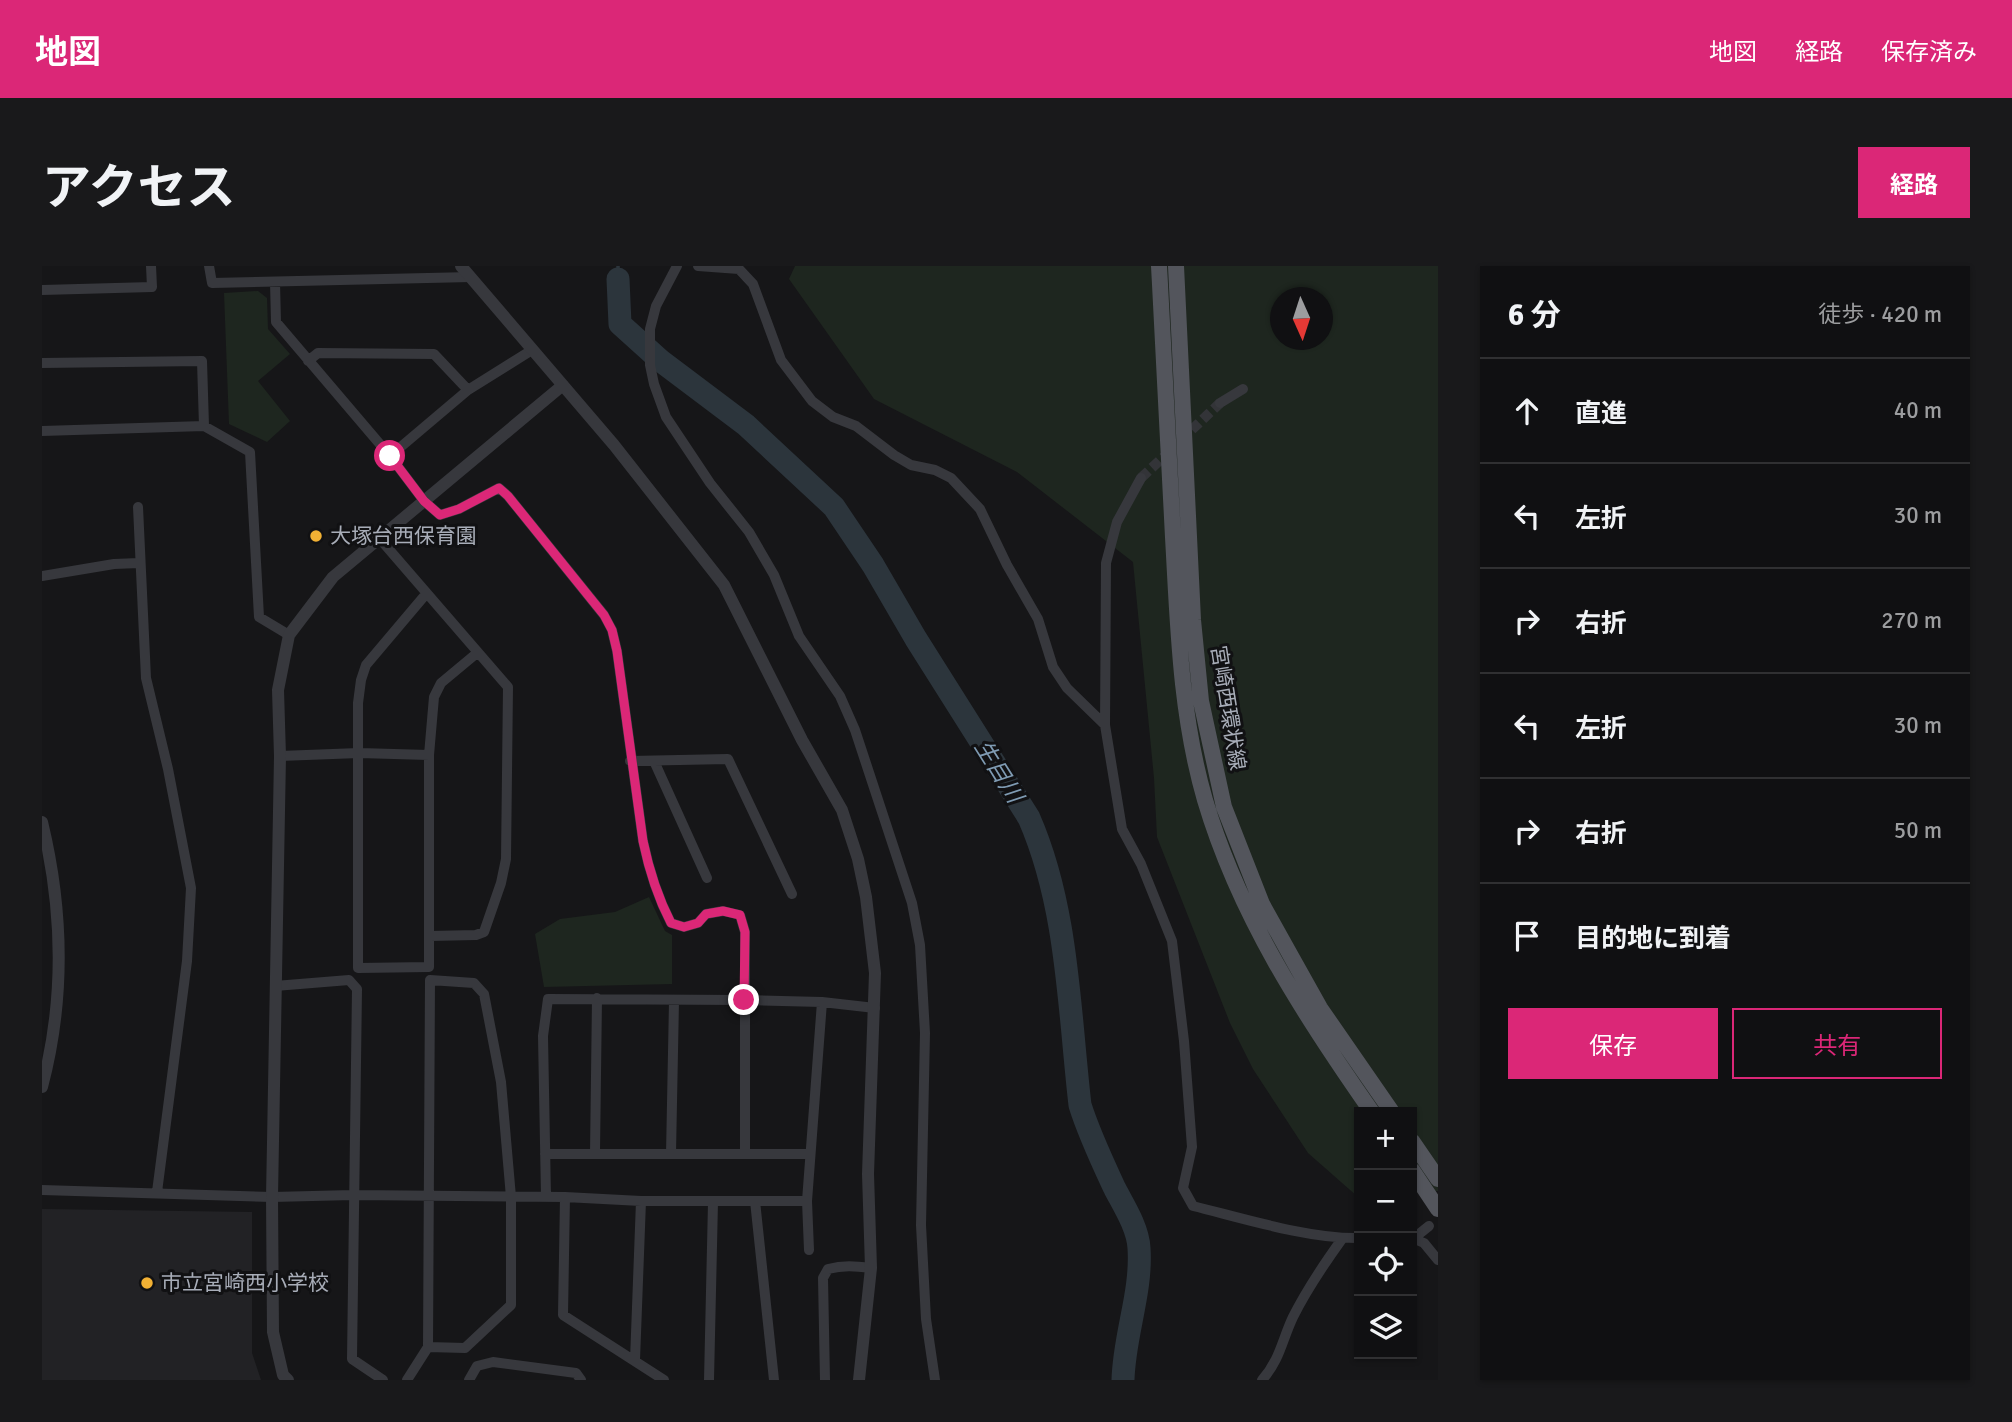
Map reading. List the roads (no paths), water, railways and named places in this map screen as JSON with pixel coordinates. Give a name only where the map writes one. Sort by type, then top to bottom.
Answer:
[{"type":"main road","name":"宮崎西環状線","points":[[1159,266],[1178,624],[1185,704],[1205,799],[1235,879],[1265,943],[1314,1029],[1369,1107]]},
{"type":"main road","name":"宮崎西環状線","points":[[1176,266],[1193,620],[1201,701],[1224,807],[1262,904],[1320,1008],[1389,1107]]},
{"type":"main road","points":[[1417,1148],[1438,1179]]},
{"type":"main road","points":[[1417,1178],[1438,1209]]},
{"type":"street","points":[[42,290],[152,287],[151,266]]},
{"type":"street","points":[[209,266],[212,283],[471,277]]},
{"type":"street","points":[[461,266],[614,445],[724,585],[802,740],[842,810],[859,859],[875,973],[868,1174],[871,1268],[859,1380]]},
{"type":"street","points":[[677,266],[656,306],[650,329],[650,365],[666,417],[748,532],[774,575],[799,636],[836,689],[855,730],[912,903],[920,945],[925,1033],[921,1225],[926,1319],[935,1380]]},
{"type":"street","points":[[698,266],[739,269],[753,284],[781,360],[812,401],[833,417],[856,426],[911,465],[935,470],[951,478],[980,509],[1007,565],[1038,619],[1053,667],[1067,688],[1105,725]]},
{"type":"street","points":[[275,282],[276,322],[390,456],[424,501],[440,515],[459,509],[499,488],[604,615],[612,630],[617,651],[643,841],[659,901],[671,923],[684,927],[698,923],[706,914],[723,911],[740,915],[745,932],[746,1154]]},
{"type":"street","points":[[390,456],[468,390],[532,350]]},
{"type":"street","points":[[308,361],[317,353],[434,354],[468,390]]},
{"type":"street","points":[[42,363],[202,361],[204,426]]},
{"type":"street","points":[[288,1380],[283,1375],[273,1332],[272,1197],[280,756],[278,690],[289,635],[333,577],[563,385]]},
{"type":"street","points":[[1220,403],[1243,389]]},
{"type":"street","points":[[42,431],[204,426],[250,452],[259,617],[289,635]]},
{"type":"street","points":[[1141,478],[1116,522],[1106,563],[1105,725],[1110,742],[1116,803],[1122,830],[1141,864],[1172,941],[1184,1041],[1192,1147],[1183,1188],[1193,1206],[1259,1223],[1354,1238]]},
{"type":"street","points":[[138,507],[146,678],[181,830],[191,901],[187,961],[156,1192]]},
{"type":"street","points":[[380,539],[508,687],[506,859],[501,883],[484,932],[476,935],[430,936]]},
{"type":"street","points":[[42,576],[114,564],[139,563]]},
{"type":"street","points":[[426,594],[362,671],[359,695],[358,968],[429,967],[429,755],[434,697],[441,683],[477,653]]},
{"type":"street","points":[[280,756],[359,753],[429,755]]},
{"type":"street","points":[[631,761],[728,759],[792,894]]},
{"type":"street","points":[[654,761],[706,878]]},
{"type":"street","points":[[42,822],[60,933],[54,1027],[42,1087]]},
{"type":"street","points":[[275,986],[349,980],[357,989],[352,1359],[383,1380]]},
{"type":"street","points":[[407,1380],[428,1347],[430,980],[474,983],[484,994],[501,1082],[511,1197],[511,1305],[465,1348],[428,1347]]},
{"type":"street","points":[[595,1153],[597,998]]},
{"type":"street","points":[[546,1197],[543,1037],[548,999],[822,1002],[875,1008]]},
{"type":"street","points":[[671,1154],[674,1001]]},
{"type":"street","points":[[808,1250],[809,1154],[822,1002]]},
{"type":"street","points":[[545,1154],[809,1154]]},
{"type":"street","points":[[42,1190],[272,1197],[353,1195],[565,1197],[713,1202],[807,1201]]},
{"type":"street","points":[[565,1197],[563,1315],[664,1380]]},
{"type":"street","points":[[635,1360],[641,1201]]},
{"type":"street","points":[[755,1201],[774,1380]]},
{"type":"street","points":[[709,1380],[713,1202]]},
{"type":"street","points":[[1417,1235],[1429,1226]]},
{"type":"street","points":[[1262,1380],[1275,1366],[1292,1320],[1311,1284],[1342,1238]]},
{"type":"street","points":[[1417,1239],[1424,1242],[1438,1260]]},
{"type":"street","points":[[825,1380],[823,1278],[828,1269],[837,1266],[871,1268]]},
{"type":"street","points":[[469,1380],[477,1366],[493,1362],[576,1373],[581,1380]]},
{"type":"waterway","points":[[618,266],[618,279]]},
{"type":"waterway","name":"生目川","points":[[618,279],[620,324],[661,361],[746,425],[834,507],[873,565],[916,639],[1029,818],[1042,852],[1059,923],[1080,1105],[1138,1240],[1138,1281],[1123,1380]]},
{"type":"tunnel","points":[[1181,440],[1220,403]]},
{"type":"tunnel","points":[[1141,478],[1170,451]]},
{"type":"place","name":"大塚台西保育園","points":[[316,536]]},
{"type":"place","name":"市立宮崎西小学校","points":[[147,1283]]}]
